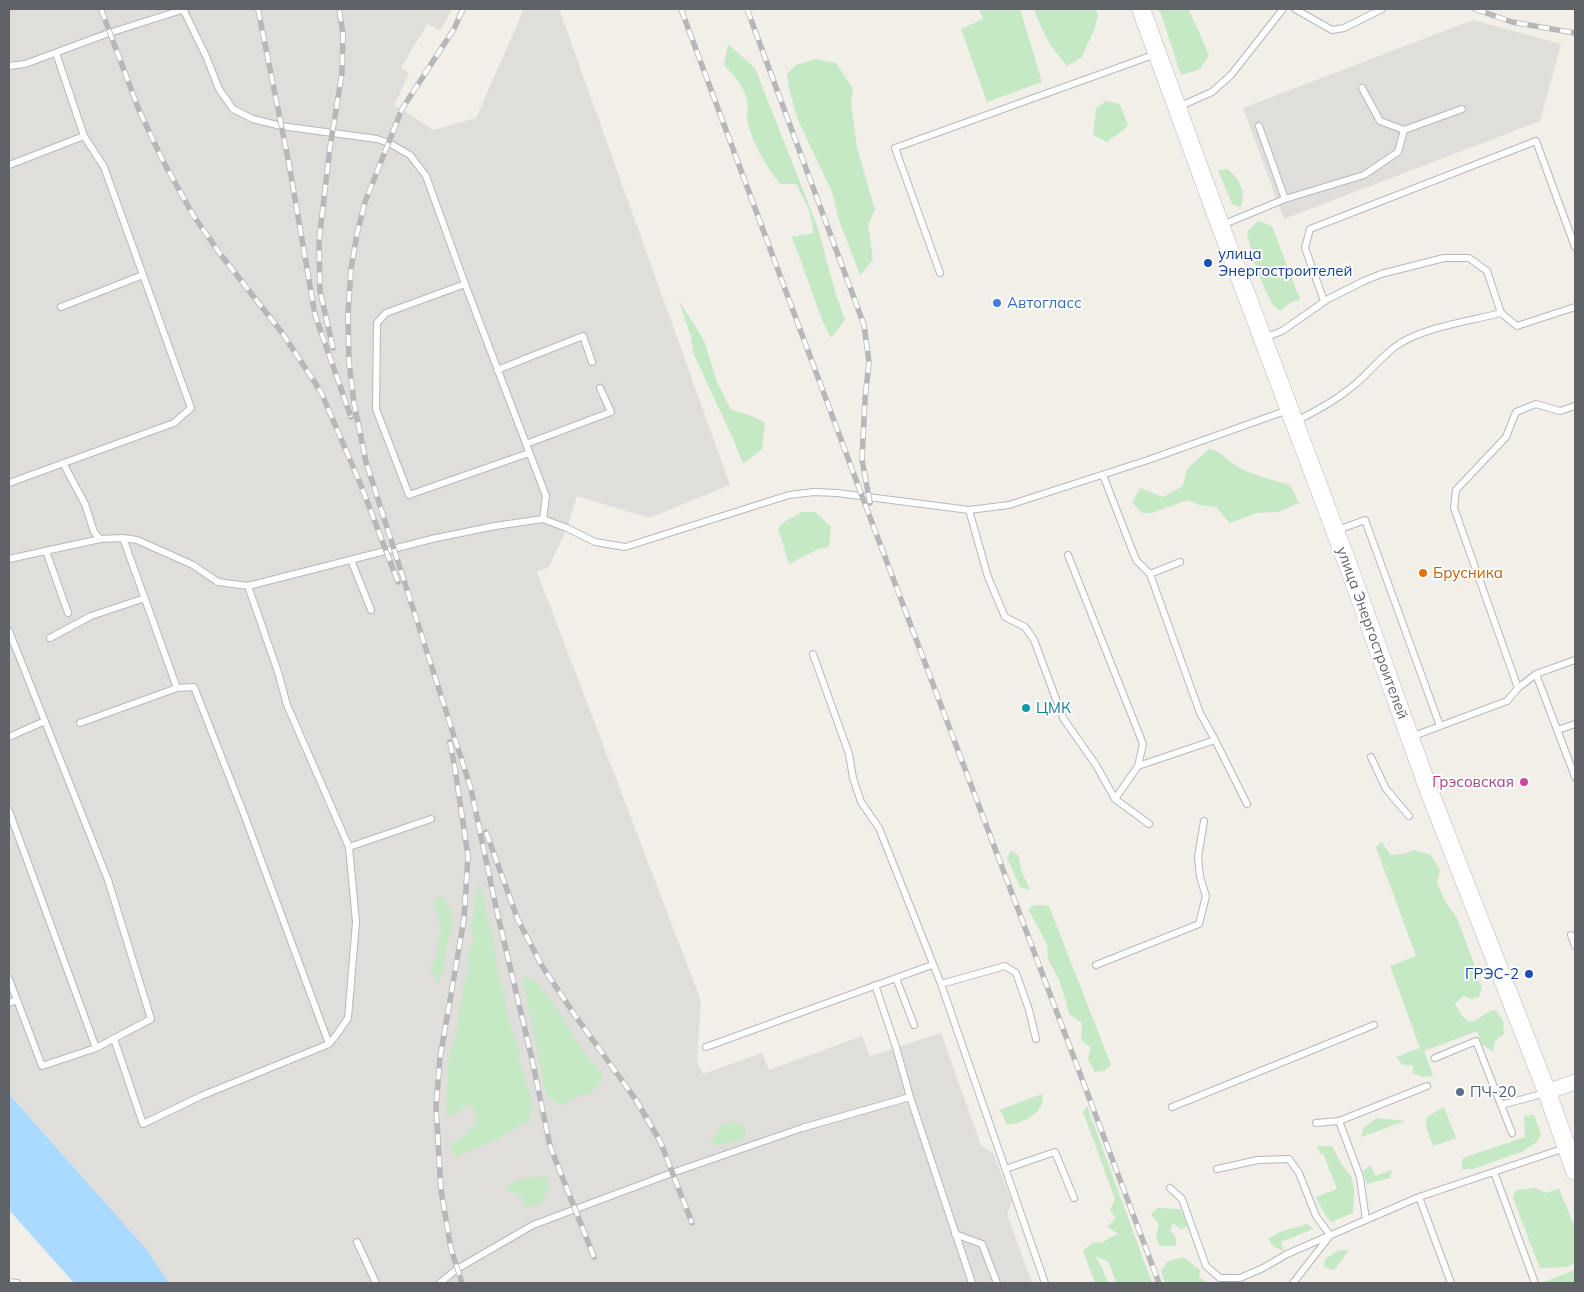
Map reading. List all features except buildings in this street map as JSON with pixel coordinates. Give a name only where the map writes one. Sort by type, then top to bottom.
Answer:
[{"type":"main road","name":"улица Энергостроителей","points":[[1141,9],[1336,531],[1432,797],[1572,1157]]},
{"type":"street","points":[[1547,1092],[1575,1082]]},
{"type":"lane","points":[[9,66],[26,64],[109,33],[184,9],[219,89],[233,110],[253,119],[282,126],[378,138],[410,155],[426,176],[497,370],[546,496],[543,519]]},
{"type":"lane","points":[[1177,108],[1212,92],[1231,75],[1283,9]]},
{"type":"lane","points":[[1296,9],[1332,30],[1344,28],[1382,9]]},
{"type":"lane","points":[[9,483],[174,423],[191,408],[104,167],[84,136],[56,53]]},
{"type":"lane","points":[[940,273],[894,148],[1157,53]]},
{"type":"lane","points":[[1362,88],[1380,121],[1404,130],[1462,109]]},
{"type":"lane","points":[[1259,126],[1285,199]]},
{"type":"lane","points":[[1221,226],[1285,199],[1364,175],[1398,152],[1404,130]]},
{"type":"lane","points":[[9,165],[84,136]]},
{"type":"lane","points":[[1324,301],[1304,248],[1310,229],[1536,141],[1575,247]]},
{"type":"lane","points":[[1264,338],[1282,331],[1324,301],[1382,274],[1444,258],[1469,258],[1487,271],[1501,313],[1517,326],[1575,307]]},
{"type":"lane","points":[[61,307],[143,275]]},
{"type":"lane","points":[[465,284],[386,313],[377,322],[376,409],[379,418],[409,495],[529,453]]},
{"type":"lane","points":[[9,559],[100,539],[124,538],[137,540],[193,565],[218,582],[248,586],[436,538],[543,519],[595,542],[625,547],[789,495],[814,492],[837,493],[969,510],[1009,506],[1292,415],[1326,406],[1348,391],[1373,366],[1400,344],[1428,331],[1501,313]]},
{"type":"lane","points":[[497,370],[583,336],[592,362]]},
{"type":"lane","points":[[526,444],[611,412],[600,388]]},
{"type":"lane","points":[[1518,688],[1454,508],[1456,490],[1506,437],[1516,412],[1536,404],[1560,411],[1575,406]]},
{"type":"lane","points":[[63,463],[85,504],[94,532],[100,539]]},
{"type":"lane","points":[[1103,475],[1136,560],[1150,574],[1200,712],[1216,740],[1247,804]]},
{"type":"lane","points":[[969,510],[988,577],[1005,617],[1025,627],[1034,640],[1062,718],[1096,765],[1116,799],[1149,824]]},
{"type":"lane","points":[[1336,531],[1365,520],[1440,726]]},
{"type":"lane","points":[[124,538],[177,688]]},
{"type":"lane","points":[[46,551],[68,613]]},
{"type":"lane","points":[[1068,555],[1143,744],[1138,766],[1116,799]]},
{"type":"lane","points":[[351,560],[371,610]]},
{"type":"lane","points":[[1150,574],[1180,562]]},
{"type":"lane","points":[[114,1039],[143,1124],[201,1096],[328,1044],[348,1018],[356,922],[349,847],[287,705],[278,672],[248,586]]},
{"type":"lane","points":[[50,638],[91,616],[145,598]]},
{"type":"lane","points":[[9,631],[108,880],[151,1019],[96,1048],[42,1066],[9,978]]},
{"type":"lane","points":[[813,654],[849,754],[852,778],[861,802],[880,828],[941,984],[1045,1283]]},
{"type":"lane","points":[[1410,737],[1507,700],[1518,688],[1536,674],[1575,660]]},
{"type":"lane","points":[[1536,674],[1575,777]]},
{"type":"lane","points":[[80,724],[177,688],[194,687],[244,814],[328,1044]]},
{"type":"lane","points":[[9,737],[45,721]]},
{"type":"lane","points":[[1558,730],[1575,724]]},
{"type":"lane","points":[[1138,766],[1216,740]]},
{"type":"lane","points":[[1371,757],[1386,789],[1409,816]]},
{"type":"lane","points":[[9,811],[96,1048]]},
{"type":"lane","points":[[349,847],[431,819]]},
{"type":"lane","points":[[1096,965],[1199,924],[1206,896],[1200,877],[1198,857],[1204,821]]},
{"type":"lane","points":[[1571,936],[1575,946]]},
{"type":"lane","points":[[706,1047],[932,965]]},
{"type":"lane","points":[[941,984],[1005,966],[1016,973],[1029,1010],[1036,1039]]},
{"type":"lane","points":[[896,978],[914,1025]]},
{"type":"lane","points":[[875,986],[972,1283]]},
{"type":"lane","points":[[9,1002],[17,1000]]},
{"type":"lane","points":[[1172,1107],[1374,1024]]},
{"type":"lane","points":[[1435,1058],[1476,1041],[1512,1133]]},
{"type":"lane","points":[[1316,1123],[1339,1121],[1427,1086]]},
{"type":"lane","points":[[1502,1105],[1547,1092]]},
{"type":"lane","points":[[440,1283],[457,1269],[533,1225],[672,1173],[777,1137],[910,1097]]},
{"type":"lane","points":[[1339,1121],[1360,1177],[1366,1220]]},
{"type":"lane","points":[[1005,1170],[1056,1152],[1074,1198]]},
{"type":"lane","points":[[1170,1188],[1182,1199],[1206,1266],[1220,1278],[1240,1278],[1263,1268],[1287,1254],[1419,1197],[1494,1172],[1572,1157]]},
{"type":"lane","points":[[1217,1169],[1258,1160],[1289,1159],[1299,1173],[1316,1216],[1330,1235]]},
{"type":"lane","points":[[1494,1172],[1535,1283]]},
{"type":"lane","points":[[1419,1197],[1451,1283]]},
{"type":"lane","points":[[955,1234],[982,1244],[997,1283]]},
{"type":"lane","points":[[1293,1283],[1330,1235]]},
{"type":"lane","points":[[357,1242],[376,1283]]},
{"type":"lane","points":[[9,1282],[17,1283]]},
{"type":"shaded area","points":[[9,9],[452,9],[440,31],[428,24],[401,67],[409,73],[394,106],[402,109],[433,130],[476,118],[524,9],[559,9],[730,485],[649,518],[577,496],[567,528],[549,567],[537,572],[701,1001],[697,1061],[703,1074],[762,1053],[769,1070],[862,1036],[870,1056],[941,1033],[981,1145],[993,1153],[1012,1202],[1007,1214],[1032,1283],[169,1283],[147,1250],[9,1094]]},
{"type":"shaded area","points":[[1473,20],[1561,44],[1540,121],[1284,219],[1243,108]]},
{"type":"green space","points":[[979,9],[1020,9],[1042,82],[987,102],[961,29],[983,19]]},
{"type":"green space","points":[[1034,9],[1096,9],[1098,16],[1094,30],[1082,57],[1067,66],[1047,39]]},
{"type":"green space","points":[[1158,9],[1188,9],[1209,55],[1200,69],[1181,75]]},
{"type":"green space","points":[[728,44],[755,68],[818,228],[836,295],[845,320],[831,338],[823,322],[792,237],[814,233],[809,210],[796,184],[780,184],[765,163],[757,147],[747,121],[747,98],[739,82],[724,65]]},
{"type":"green space","points":[[816,59],[836,63],[853,89],[851,103],[857,148],[875,210],[868,225],[873,260],[860,275],[839,220],[832,192],[798,120],[789,89],[787,74],[796,65]]},
{"type":"green space","points":[[1106,101],[1120,104],[1128,126],[1107,142],[1093,135],[1096,108]]},
{"type":"green space","points":[[1228,169],[1241,186],[1243,196],[1241,207],[1232,204],[1218,170]]},
{"type":"green space","points":[[1258,221],[1272,226],[1300,300],[1291,302],[1280,311],[1272,304],[1254,262],[1247,232]]},
{"type":"green space","points":[[679,301],[704,340],[717,382],[731,410],[752,416],[765,423],[762,449],[743,464],[694,355],[691,337]]},
{"type":"green space","points":[[1209,449],[1214,450],[1248,472],[1290,485],[1299,503],[1278,512],[1257,513],[1230,523],[1216,507],[1199,505],[1188,500],[1152,513],[1142,513],[1132,502],[1140,488],[1163,497],[1183,486],[1187,469]]},
{"type":"green space","points":[[802,512],[815,512],[831,527],[829,547],[818,549],[789,564],[778,528],[784,522]]},
{"type":"green space","points":[[1382,842],[1390,855],[1415,850],[1431,855],[1440,870],[1437,883],[1445,901],[1457,918],[1474,964],[1475,976],[1482,986],[1479,997],[1472,999],[1463,996],[1455,1004],[1462,1016],[1469,1022],[1495,1010],[1503,1020],[1504,1034],[1495,1041],[1493,1052],[1482,1044],[1477,1031],[1424,1051],[1433,1076],[1423,1077],[1413,1073],[1413,1065],[1403,1065],[1396,1057],[1420,1048],[1390,966],[1416,956],[1376,847]]},
{"type":"green space","points":[[1011,851],[1018,855],[1022,872],[1030,890],[1020,887],[1007,858]]},
{"type":"green space","points":[[479,882],[494,945],[498,975],[505,997],[508,1020],[520,1050],[519,1060],[530,1093],[531,1110],[529,1122],[517,1126],[489,1143],[453,1157],[451,1143],[466,1135],[477,1121],[474,1110],[468,1104],[454,1116],[446,1114],[449,1057],[456,1035],[464,982],[469,967],[468,953],[474,940],[471,925]]},
{"type":"green space","points":[[441,895],[452,912],[451,931],[445,948],[444,969],[437,982],[430,969],[437,955],[441,933],[439,916],[433,906]]},
{"type":"green space","points":[[1035,905],[1049,906],[1111,1065],[1104,1071],[1095,1072],[1088,1059],[1091,1048],[1081,1040],[1082,1023],[1069,1014],[1058,977],[1048,959],[1047,944],[1028,909]]},
{"type":"green space","points":[[522,976],[536,981],[556,1007],[579,1045],[603,1075],[601,1082],[590,1093],[580,1095],[562,1105],[547,1097]]},
{"type":"green space","points":[[1042,1094],[1041,1106],[1032,1116],[1018,1123],[1006,1124],[999,1110]]},
{"type":"green space","points":[[1087,1106],[1152,1283],[1116,1283],[1109,1262],[1095,1256],[1108,1283],[1095,1283],[1083,1251],[1092,1243],[1103,1242],[1119,1234],[1107,1227],[1116,1218],[1110,1211],[1115,1199],[1083,1112]]},
{"type":"green space","points":[[1444,1107],[1456,1138],[1433,1146],[1426,1127],[1427,1117]]},
{"type":"green space","points":[[1534,1115],[1541,1134],[1537,1142],[1521,1152],[1473,1169],[1461,1169],[1463,1158],[1525,1137],[1524,1116]]},
{"type":"green space","points":[[1377,1118],[1405,1121],[1361,1137],[1364,1127]]},
{"type":"green space","points":[[735,1121],[745,1128],[745,1138],[719,1145],[710,1144],[723,1124]]},
{"type":"green space","points":[[1317,1146],[1332,1146],[1341,1164],[1351,1176],[1354,1189],[1353,1213],[1331,1222],[1325,1215],[1316,1197],[1337,1189],[1323,1153],[1320,1154]]},
{"type":"green space","points":[[1371,1165],[1375,1176],[1392,1170],[1390,1178],[1367,1184],[1363,1171]]},
{"type":"green space","points":[[546,1176],[549,1187],[542,1204],[526,1207],[520,1195],[504,1189],[517,1180]]},
{"type":"green space","points":[[1535,1188],[1547,1193],[1559,1188],[1575,1229],[1575,1263],[1567,1267],[1540,1268],[1513,1198],[1516,1190]]},
{"type":"green space","points":[[1158,1208],[1180,1209],[1188,1226],[1181,1229],[1173,1223],[1170,1230],[1176,1238],[1176,1246],[1159,1246],[1156,1235],[1159,1225],[1151,1214]]},
{"type":"green space","points":[[1307,1224],[1313,1229],[1281,1242],[1284,1251],[1274,1247],[1268,1239],[1280,1232]]},
{"type":"green space","points":[[1349,1250],[1334,1270],[1324,1267],[1325,1259],[1337,1251]]},
{"type":"green space","points":[[1183,1257],[1200,1270],[1199,1277],[1208,1283],[1165,1283],[1161,1271],[1167,1262]]},
{"type":"green space","points":[[1575,1270],[1575,1283],[1543,1283],[1543,1282]]},
{"type":"water","points":[[9,1094],[147,1250],[169,1283],[74,1283],[9,1210]]},
{"type":"railway","points":[[101,9],[139,110],[162,159],[193,215],[221,255],[283,334],[321,392],[360,483],[398,582]]},
{"type":"railway","points":[[258,9],[289,164],[315,315],[351,417]]},
{"type":"railway","points":[[333,348],[320,291],[319,241],[330,147],[342,73],[343,34],[339,9]]},
{"type":"railway","points":[[463,9],[454,29],[402,109],[365,202],[351,269],[348,314],[349,362],[354,403],[366,462],[471,789],[550,1146],[594,1257]]},
{"type":"railway","points":[[681,9],[862,496],[1159,1283]]},
{"type":"railway","points":[[747,9],[864,325],[869,362],[862,460],[870,503]]},
{"type":"railway","points":[[1475,9],[1512,22],[1575,33]]},
{"type":"railway","points":[[450,742],[468,856],[464,919],[440,1058],[436,1107],[441,1190],[451,1249],[462,1283]]},
{"type":"railway","points":[[486,832],[518,920],[542,966],[636,1100],[660,1141],[692,1223]]},
{"type":"place","name":"улица Энергостроителей","points":[[1208,263]]},
{"type":"place","name":"Автогласс","points":[[997,303]]},
{"type":"place","name":"Брусника","points":[[1423,573]]},
{"type":"place","name":"ЦМК","points":[[1026,708]]},
{"type":"place","name":"Грэсовская","points":[[1524,782]]},
{"type":"place","name":"ГРЭС-2","points":[[1529,974]]},
{"type":"place","name":"ПЧ-20","points":[[1460,1092]]}]
